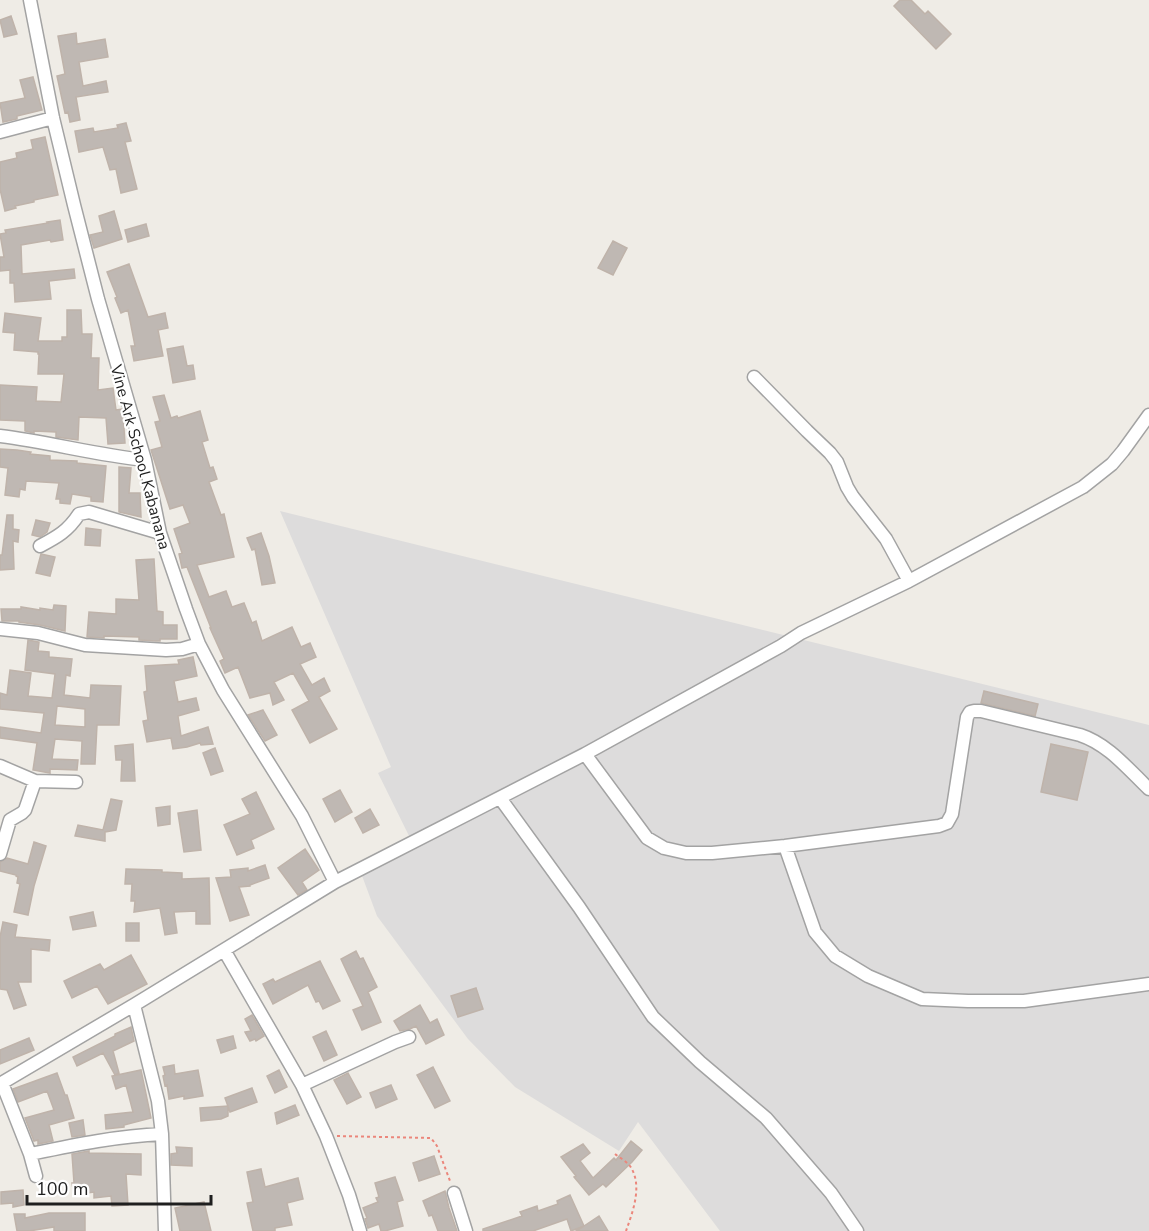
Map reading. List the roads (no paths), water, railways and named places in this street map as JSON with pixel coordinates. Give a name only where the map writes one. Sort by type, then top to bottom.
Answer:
[{"type":"street","name":"Vine Ark School Kabanana","points":[[30,0],[53,118],[98,299],[145,460],[160,533],[186,609],[199,644],[222,690],[302,816],[335,882]]},
{"type":"street","points":[[0,132],[53,118]]},
{"type":"street","points":[[754,377],[837,462],[853,497],[886,539],[909,581]]},
{"type":"street","points":[[36,1176],[30,1154],[1,1083],[335,882],[585,754],[801,633],[909,581],[1083,487],[1099,476],[1124,451],[1149,415]]},
{"type":"street","points":[[0,436],[145,460]]},
{"type":"street","points":[[40,546],[62,534],[79,514],[88,512],[160,533]]},
{"type":"street","points":[[0,628],[38,633],[85,645],[166,650],[182,649],[199,644]]},
{"type":"street","points":[[585,754],[647,838],[664,848],[686,853],[712,853],[785,846],[939,826],[947,823],[952,814],[967,717],[970,712],[975,711],[1092,739],[1102,745],[1149,789]]},
{"type":"street","points":[[0,766],[35,781],[76,782]]},
{"type":"street","points":[[0,854],[10,820],[25,810],[35,781]]},
{"type":"street","points":[[500,798],[579,907],[653,1017],[700,1062],[766,1118],[831,1193],[857,1231]]},
{"type":"street","points":[[785,846],[815,932],[835,956],[868,976],[922,999],[1024,1001],[1149,984]]},
{"type":"street","points":[[224,950],[302,1085],[326,1136],[360,1231]]},
{"type":"street","points":[[134,1005],[158,1101],[162,1134],[165,1231]]},
{"type":"street","points":[[302,1085],[409,1037]]},
{"type":"street","points":[[30,1154],[106,1139],[162,1134]]},
{"type":"street","points":[[454,1193],[466,1231]]}]
